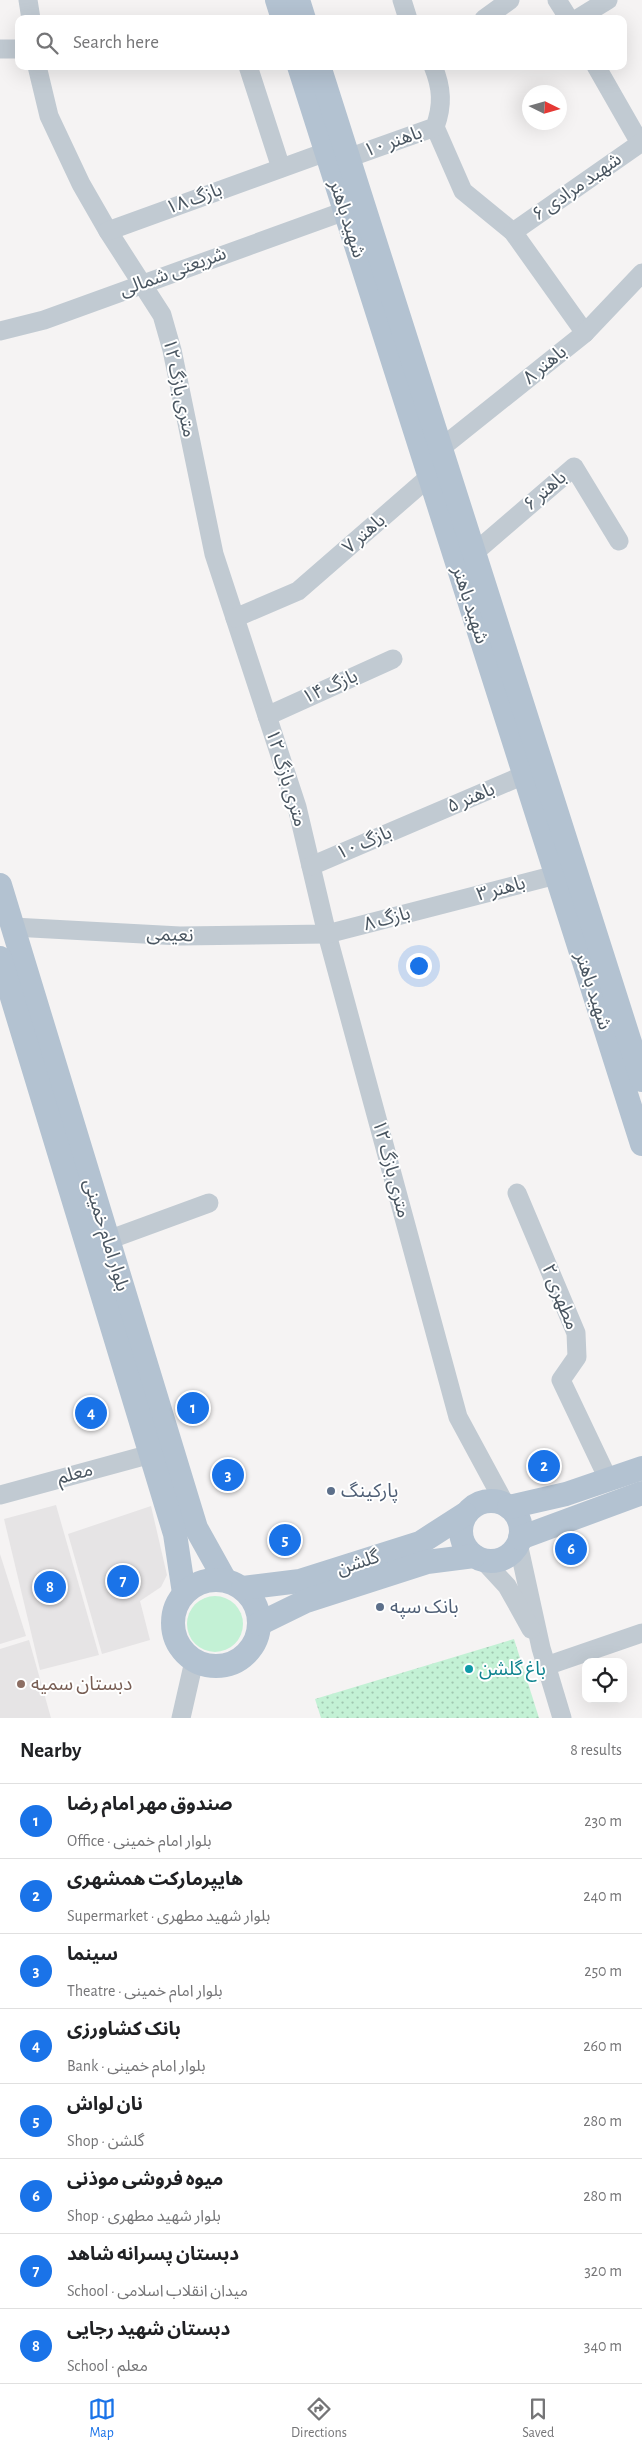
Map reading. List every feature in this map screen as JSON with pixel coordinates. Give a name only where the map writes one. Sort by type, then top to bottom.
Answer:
[{"type":"main road","points":[[277,0],[282,15]]},
{"type":"main road","points":[[298,0],[303,15]]},
{"type":"main road","name":"شهید باهنر","points":[[300,70],[337,155],[441,448],[474,553],[642,1144]]},
{"type":"main road","name":"شهید باهنر","points":[[320,70],[337,155],[345,211],[524,775],[565,871],[642,1080]]},
{"type":"main road","name":"بلوار امام خمینی","points":[[0,885],[196,1528],[234,1584]]},
{"type":"main road","name":"بلوار امام خمینی","points":[[0,958],[175,1534],[184,1593]]},
{"type":"main road","points":[[507,1506],[519,1521],[519,1540],[514,1550],[500,1560],[478,1558],[463,1542],[460,1532],[465,1514],[480,1502],[488,1500],[507,1506],[566,1494],[609,1481],[642,1468]]},
{"type":"main road","points":[[519,1540],[642,1493]]},
{"type":"main road","name":"گلشن","points":[[234,1584],[300,1581],[420,1543],[465,1514]]},
{"type":"main road","name":"گلشن","points":[[259,1624],[306,1601],[427,1562],[478,1558]]},
{"type":"main road","points":[[210,1579],[234,1584],[252,1598],[258,1611],[259,1624],[254,1643],[246,1654],[234,1662],[214,1666],[194,1661],[178,1645],[173,1629],[173,1612],[184,1593],[196,1584],[210,1579]]},
{"type":"street","points":[[28,0],[30,15]]},
{"type":"street","points":[[402,0],[407,15]]},
{"type":"street","points":[[484,11],[510,0]]},
{"type":"street","points":[[558,0],[567,15]]},
{"type":"street","points":[[584,15],[608,0]]},
{"type":"street","points":[[0,49],[15,49]]},
{"type":"street","name":"۱۲ متری بازگ","points":[[38,70],[49,116],[81,184],[108,231],[162,315],[165,324],[214,554],[297,807],[328,934],[458,1417],[507,1506]]},
{"type":"street","points":[[249,70],[281,168]]},
{"type":"street","name":"باهنر ۱۰","points":[[281,168],[435,128],[442,98],[440,82],[435,70]]},
{"type":"street","points":[[598,70],[641,143]]},
{"type":"street","points":[[435,128],[463,191],[513,232],[584,333]]},
{"type":"street","name":"شهید مرادی ۶","points":[[513,232],[641,143]]},
{"type":"street","name":"بازگ ۱۸","points":[[108,231],[281,168]]},
{"type":"street","name":"شریعتی شمالی","points":[[0,331],[44,320],[345,211]]},
{"type":"street","name":"باهنر ۸","points":[[441,448],[584,333],[642,273]]},
{"type":"street","name":"باهنر ۶","points":[[474,553],[574,467],[619,541]]},
{"type":"street","name":"باهنر ۷","points":[[235,618],[298,591],[429,477]]},
{"type":"street","name":"بازگ ۱۴","points":[[267,716],[393,658]]},
{"type":"street","name":"باهنر ۵","points":[[417,821],[524,775]]},
{"type":"street","name":"بازگ ۱۰","points":[[311,866],[417,821]]},
{"type":"street","name":"باهنر ۳","points":[[446,903],[565,871]]},
{"type":"street","name":"بازگ ۸","points":[[328,934],[446,903]]},
{"type":"street","name":"نعیمی","points":[[13,927],[180,936],[328,934]]},
{"type":"street","name":"مطهری ۲","points":[[517,1193],[576,1333],[577,1357],[562,1380],[609,1481]]},
{"type":"street","points":[[108,1240],[209,1203]]},
{"type":"street","name":"معلم","points":[[0,1494],[151,1454]]},
{"type":"street","points":[[519,1540],[544,1657],[562,1718]]},
{"type":"street","points":[[478,1558],[507,1586],[544,1657]]},
{"type":"street","points":[[544,1657],[642,1633]]},
{"type":"street","points":[[181,1718],[194,1661]]},
{"type":"shaded area","points":[[56,1505],[99,1655],[40,1670],[4,1519]]},
{"type":"shaded area","points":[[151,1506],[167,1575],[161,1587],[140,1601],[150,1640],[102,1654],[68,1534]]},
{"type":"shaded area","points":[[0,1554],[26,1636],[0,1644]]},
{"type":"shaded area","name":"دبستان سمیه","points":[[29,1640],[51,1718],[0,1718],[0,1649]]},
{"type":"green space","points":[[215,1596],[226,1598],[235,1604],[241,1613],[243,1624],[241,1635],[235,1644],[226,1650],[215,1652],[204,1650],[195,1644],[189,1635],[187,1624],[189,1613],[195,1604],[204,1598]]},
{"type":"green space","name":"باغ گلشن","points":[[514,1639],[539,1718],[321,1718],[315,1699]]},
{"type":"place","name":"صندوق مهر امام رضا","points":[[193,1408]]},
{"type":"place","name":"بانک کشاورزی","points":[[91,1413]]},
{"type":"place","name":"هايپرماركت همشهری","points":[[544,1466]]},
{"type":"place","name":"سینما","points":[[228,1475]]},
{"type":"place","name":"پارکینگ","points":[[331,1491]]},
{"type":"place","name":"نان لواش","points":[[285,1540]]},
{"type":"place","name":"میوه فروشی موذنی","points":[[571,1549]]},
{"type":"place","name":"دبستان پسرانه شاهد","points":[[123,1581]]},
{"type":"place","name":"دبستان شهید رجایی","points":[[50,1587]]},
{"type":"place","name":"بانک سپه","points":[[380,1607]]},
{"type":"place","name":"باغ گلشن","points":[[469,1669]]},
{"type":"place","name":"دبستان سمیه","points":[[21,1684]]}]
